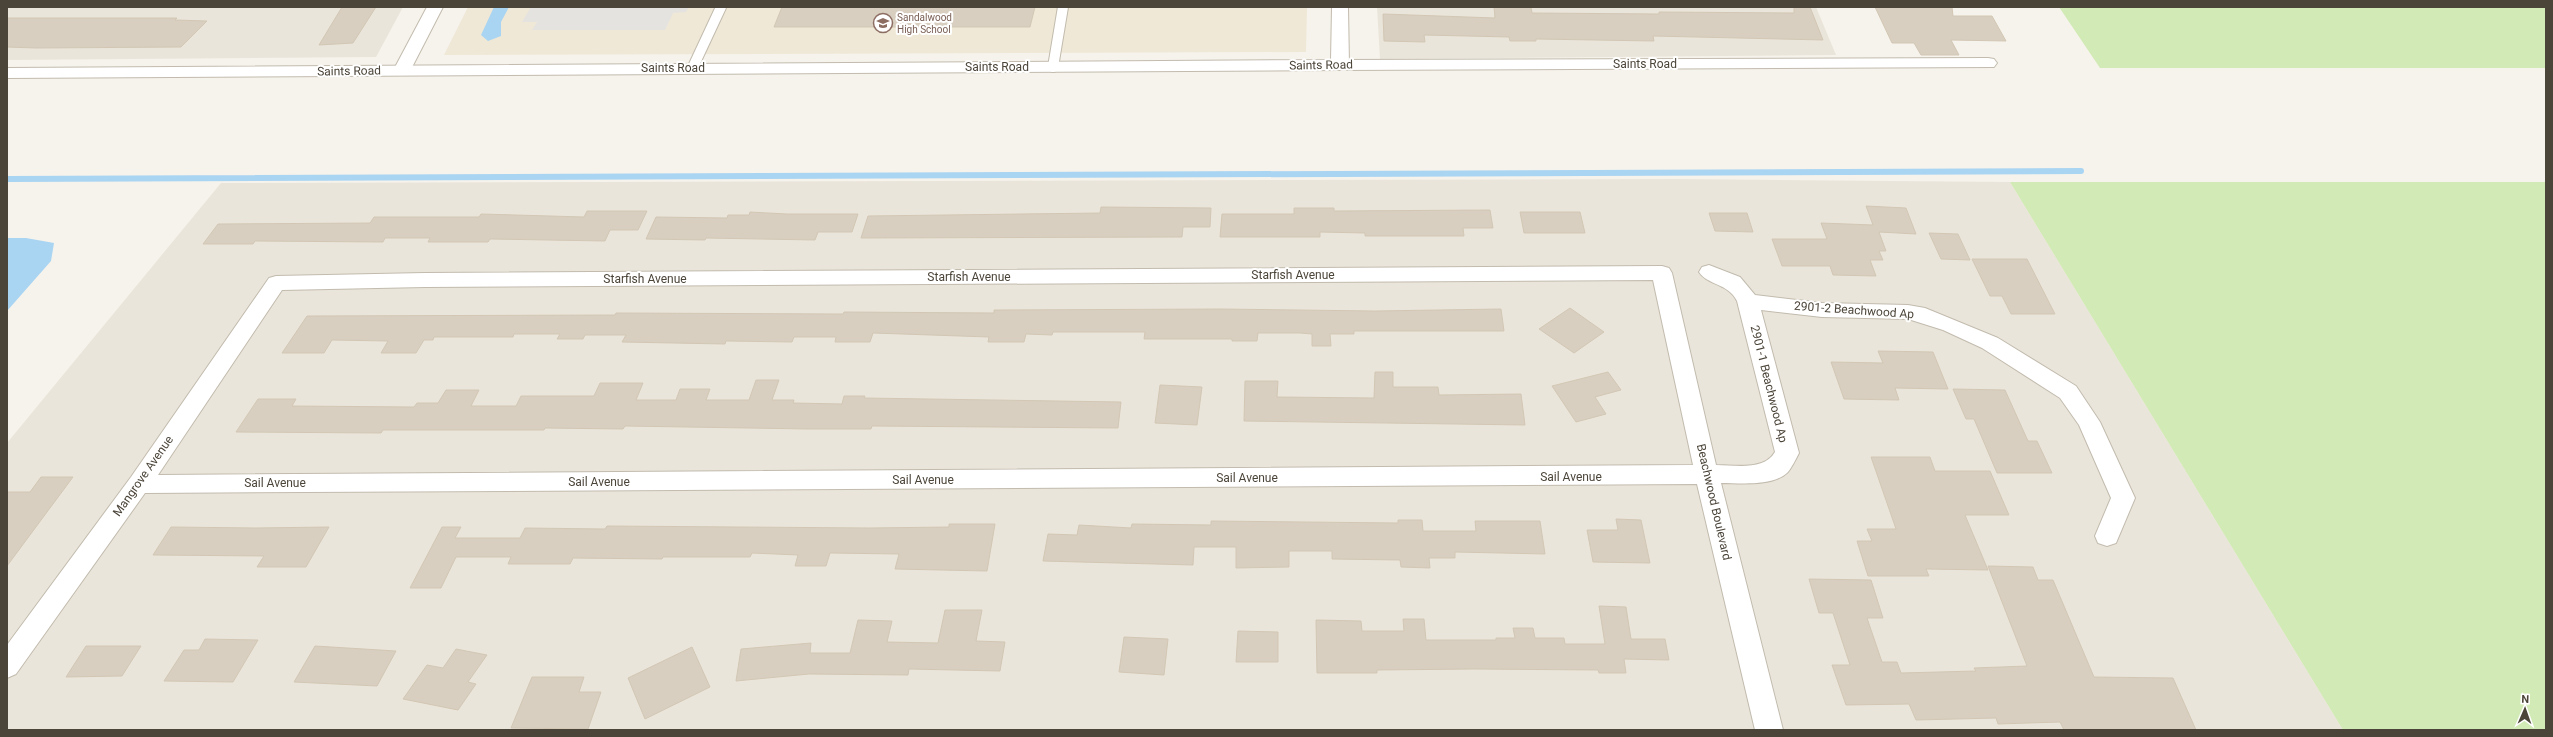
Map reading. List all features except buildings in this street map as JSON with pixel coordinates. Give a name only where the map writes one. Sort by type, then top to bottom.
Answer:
[{"type":"street","points":[[402,70],[435,7]]},
{"type":"street","points":[[1340,7],[1340,65]]},
{"type":"street","name":"Saints Road","points":[[7,73],[693,68],[1988,63]]},
{"type":"street","name":"2901-1 Beachwood Ap","points":[[1708,476],[1761,474],[1779,466],[1786,453],[1748,301],[1742,289],[1722,277],[1709,272]]},
{"type":"street","name":"Starfish Avenue","points":[[276,283],[425,280],[1662,273]]},
{"type":"street","name":"Beachwood Boulevard","points":[[1662,273],[1708,476],[1769,730]]},
{"type":"street","name":"Mangrove Avenue","points":[[7,666],[139,484],[276,283]]},
{"type":"street","name":"2901-2 Beachwood Ap","points":[[1748,301],[1822,310],[1893,312],[1925,315],[1990,343],[2027,364],[2068,392],[2089,422],[2123,498],[2107,536]]},
{"type":"street","name":"Sail Avenue","points":[[139,484],[1708,476]]},
{"type":"lane","points":[[693,68],[721,7]]},
{"type":"lane","points":[[1053,67],[1063,7]]},
{"type":"shaded area","points":[[7,7],[403,7],[376,57],[7,60]]},
{"type":"shaded area","name":"Sandalwood High School","points":[[468,7],[1307,7],[1306,52],[444,55]]},
{"type":"shaded area","points":[[531,7],[689,7],[686,12],[673,13],[665,30],[532,30],[537,22],[522,22]]},
{"type":"shaded area","points":[[1377,7],[1816,7],[1836,55],[1380,59]]},
{"type":"shaded area","points":[[1677,179],[2010,182],[2343,730],[7,730],[7,443],[221,183]]},
{"type":"green space","points":[[2059,7],[2546,7],[2546,68],[2100,68]]},
{"type":"green space","points":[[2010,182],[2546,182],[2546,730],[2343,730]]},
{"type":"water","points":[[494,7],[509,7],[501,22],[501,36],[488,41],[481,35]]},
{"type":"water","points":[[7,238],[26,238],[54,243],[51,261],[7,311]]},
{"type":"waterway","points":[[7,179],[2081,171]]},
{"type":"place","name":"Sandalwood High School","points":[[883,23]]}]
